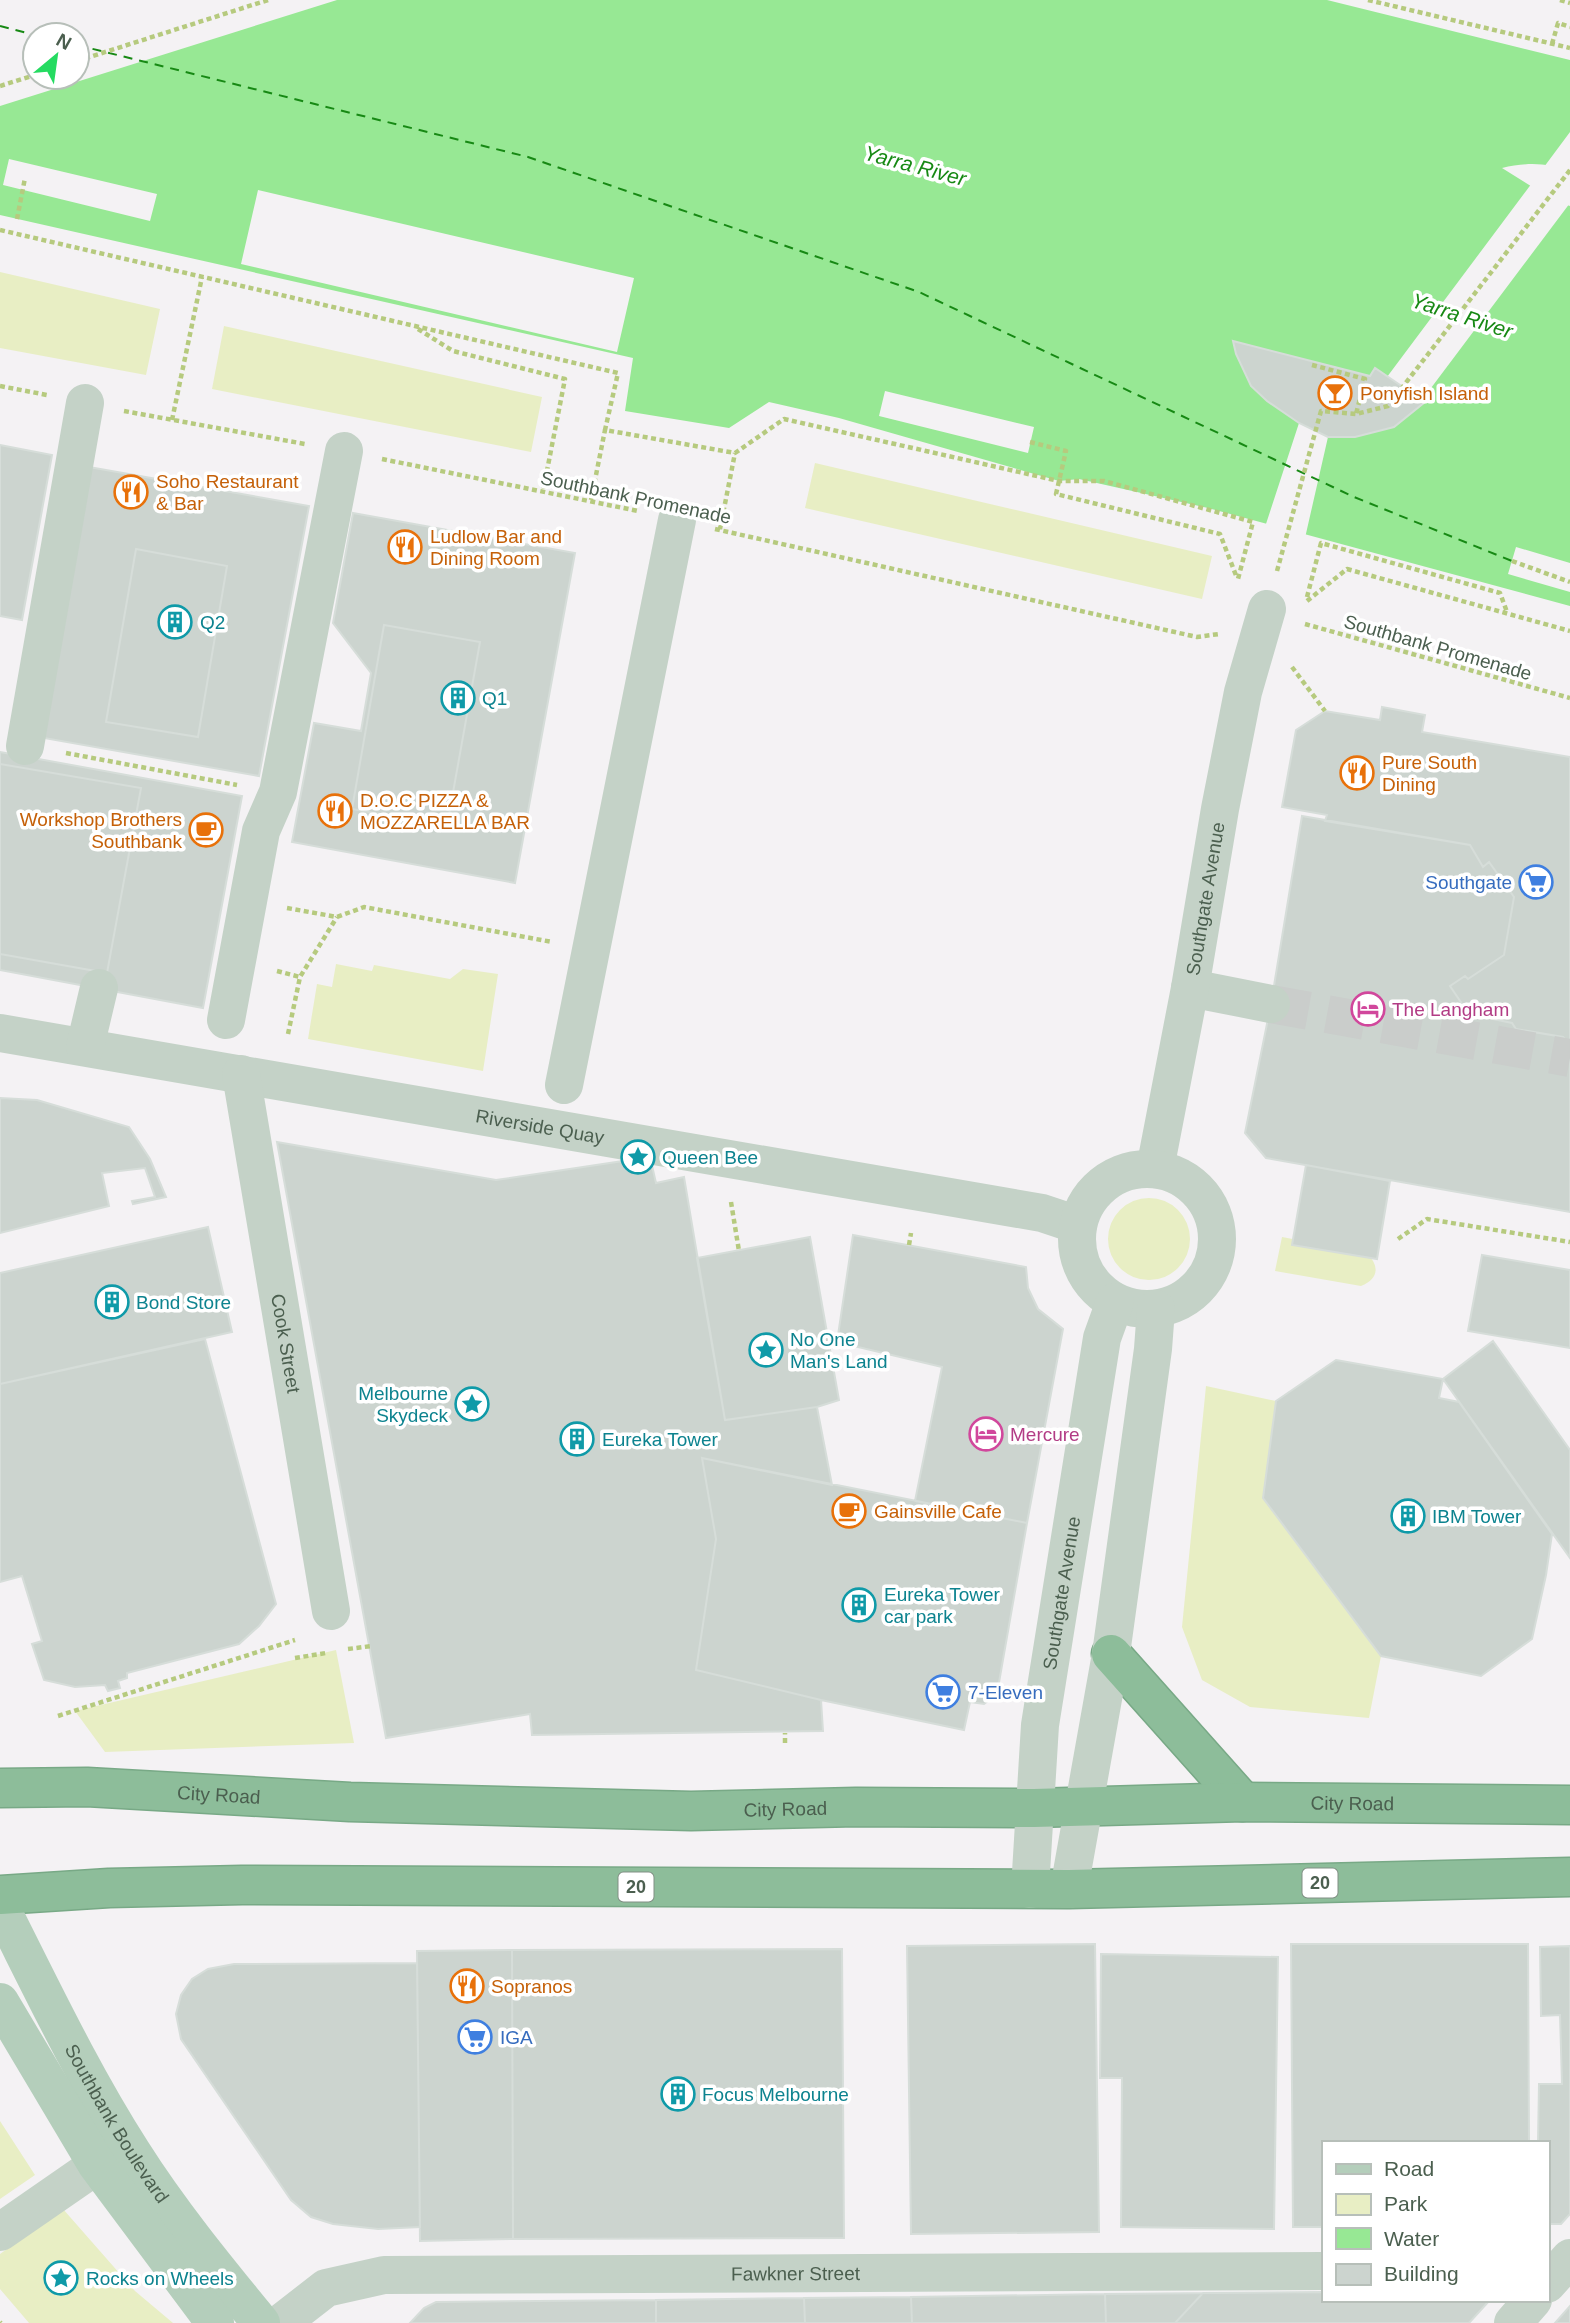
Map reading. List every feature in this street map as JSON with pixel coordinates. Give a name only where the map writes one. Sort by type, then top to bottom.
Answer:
[{"type":"highway","points":[[1111,1654],[1243,1802]]},
{"type":"highway","name":"City Road","points":[[0,1788],[87,1787],[350,1802],[691,1811],[856,1807],[1034,1808],[1243,1802],[1570,1805]]},
{"type":"highway","name":"20","points":[[0,1895],[109,1888],[242,1885],[1069,1889],[1570,1877]]},
{"type":"main road","name":"Southbank Boulevard","points":[[0,1906],[61,2028],[132,2153],[201,2249],[261,2323]]},
{"type":"main road","name":"Southbank Boulevard","points":[[0,2003],[97,2165],[215,2323]]},
{"type":"street","points":[[24,746],[85,403]]},
{"type":"street","points":[[226,1020],[261,831],[278,792],[344,451]]},
{"type":"street","points":[[564,1085],[677,520]]},
{"type":"street","name":"Southgate Avenue","points":[[1154,1169],[1190,988],[1243,692],[1283,618]]},
{"type":"street","points":[[85,1047],[99,988]]},
{"type":"street","name":"Southgate Avenue","points":[[1190,988],[1271,1004]]},
{"type":"street","name":"Riverside Quay","points":[[0,1032],[1042,1213],[1078,1226]]},
{"type":"street","name":"Cook Street","points":[[241,1074],[331,1611]]},
{"type":"street","points":[[1154,1169],[1173,1174],[1189,1183],[1202,1196],[1212,1212],[1217,1233],[1216,1255],[1208,1276],[1193,1293],[1176,1303],[1156,1309],[1135,1309],[1115,1302],[1097,1288],[1084,1270],[1078,1248],[1078,1226],[1085,1206],[1097,1189],[1114,1177],[1133,1171],[1154,1169]]},
{"type":"street","name":"Southgate Avenue","points":[[1030,1889],[1040,1725],[1102,1338],[1115,1302]]},
{"type":"street","points":[[1069,1889],[1111,1654],[1153,1349],[1156,1309]]},
{"type":"street","points":[[1077,1499],[1131,1507]]},
{"type":"street","points":[[1065,1580],[1120,1588]]},
{"type":"street","points":[[0,2232],[97,2165]]},
{"type":"street","name":"Fawkner Street","points":[[281,2323],[326,2288],[384,2275],[1322,2271]]},
{"type":"street","points":[[1513,2323],[1531,2302]]},
{"type":"path","points":[[91,57],[268,0]]},
{"type":"path","points":[[1368,0],[1570,48]]},
{"type":"path","points":[[1560,0],[1570,3]]},
{"type":"path","points":[[1552,44],[1558,23],[1570,27]]},
{"type":"path","points":[[0,86],[21,79]]},
{"type":"path","points":[[1283,618],[1321,411],[1356,414],[1388,406],[1570,170]]},
{"type":"path","points":[[17,219],[25,178]]},
{"type":"path","points":[[0,230],[618,373],[591,500]]},
{"type":"path","points":[[172,420],[202,277]]},
{"type":"path","points":[[414,327],[453,351],[565,379],[543,491]]},
{"type":"path","points":[[1312,365],[1364,379],[1356,414]]},
{"type":"path","name":"Southbank Promenade","points":[[0,386],[591,500],[1196,638],[1283,618],[1570,698]]},
{"type":"path","points":[[720,530],[735,453],[784,419],[1059,481],[1104,481],[1253,522],[1245,558]]},
{"type":"path","points":[[605,430],[735,453]]},
{"type":"path","points":[[1030,442],[1066,451],[1056,494],[1220,534],[1238,579]]},
{"type":"path","points":[[1306,601],[1321,543],[1500,593],[1507,613]]},
{"type":"path","points":[[1512,561],[1570,582]]},
{"type":"path","points":[[1283,618],[1347,569],[1570,631]]},
{"type":"path","points":[[24,746],[278,792]]},
{"type":"path","points":[[248,901],[337,917],[364,907],[592,949]]},
{"type":"path","points":[[289,1034],[300,976],[337,917]]},
{"type":"path","points":[[276,971],[300,976]]},
{"type":"path","points":[[730,1197],[739,1251]]},
{"type":"path","points":[[1398,1239],[1427,1219],[1570,1242]]},
{"type":"path","points":[[909,1245],[912,1233]]},
{"type":"path","points":[[58,1716],[295,1640]]},
{"type":"path","points":[[785,1733],[785,1744]]},
{"type":"green space","points":[[0,272],[160,309],[146,375],[0,348]]},
{"type":"green space","points":[[224,326],[542,397],[531,452],[212,389]]},
{"type":"green space","points":[[815,463],[1212,556],[1202,599],[805,508]]},
{"type":"green space","points":[[336,964],[372,971],[374,965],[450,979],[463,969],[498,974],[483,1071],[308,1039],[317,984],[332,987]]},
{"type":"green space","points":[[1149,1198],[1165,1201],[1178,1210],[1187,1223],[1190,1239],[1187,1255],[1178,1268],[1165,1277],[1149,1280],[1133,1277],[1120,1268],[1111,1255],[1108,1239],[1111,1223],[1120,1210],[1133,1201]]},
{"type":"green space","points":[[1282,1237],[1366,1253],[1374,1262],[1374,1276],[1361,1286],[1275,1271]]},
{"type":"green space","points":[[1206,1386],[1276,1401],[1263,1498],[1381,1656],[1369,1718],[1250,1707],[1202,1680],[1182,1627]]},
{"type":"green space","points":[[336,1650],[354,1743],[105,1752],[75,1711]]},
{"type":"green space","points":[[0,2121],[35,2175],[0,2199]]},
{"type":"green space","name":"Rocks on Wheels","points":[[63,2209],[135,2291],[173,2323],[29,2323],[0,2289],[0,2254]]},
{"type":"water","name":"Yarra River","points":[[0,0],[1327,0],[1570,60],[1570,170],[1536,164],[1502,168],[1553,200],[1570,206],[1570,606],[1208,508],[1079,479],[1059,481],[839,418],[769,402],[729,428],[625,411],[633,358],[0,215]]},
{"type":"pier","points":[[0,0],[337,0],[91,77],[91,21],[21,21],[21,91],[48,91],[0,106]]},
{"type":"pier","points":[[1570,132],[1570,173],[1544,167]]},
{"type":"pier","points":[[9,159],[157,194],[150,221],[3,185]]},
{"type":"pier","points":[[1532,183],[1570,203],[1422,400],[1425,402],[1394,427],[1355,437],[1328,437],[1305,538],[1265,527],[1299,423],[1310,377],[1357,373],[1370,376],[1375,368],[1387,377]]},
{"type":"pier","points":[[258,190],[634,278],[617,352],[241,264]]},
{"type":"pier","points":[[885,391],[1034,427],[1028,453],[879,416]]},
{"type":"pier","points":[[1516,547],[1570,563],[1570,592],[1508,574]]},
{"type":"building","name":"Ponyfish Island","points":[[1233,341],[1370,376],[1375,368],[1425,402],[1394,427],[1355,437],[1328,437],[1299,423],[1267,401],[1251,386]]},
{"type":"building","points":[[0,445],[52,455],[22,620],[0,616]]},
{"type":"building","name":"Q2","points":[[89,467],[309,506],[259,776],[44,738]]},
{"type":"building","name":"Q1","points":[[353,513],[575,553],[515,883],[292,842],[314,723],[361,731],[371,673],[333,623]]},
{"type":"building","points":[[136,549],[227,566],[198,737],[106,722]]},
{"type":"building","points":[[384,625],[480,642],[447,826],[352,809]]},
{"type":"building","name":"Southgate","points":[[1382,707],[1425,715],[1422,732],[1570,757],[1570,1044],[1563,1037],[1516,1029],[1512,1023],[1469,1014],[1450,986],[1465,976],[1468,979],[1504,955],[1514,897],[1489,862],[1483,867],[1470,845],[1325,821],[1327,815],[1282,807],[1296,730],[1325,711],[1380,720]]},
{"type":"building","points":[[0,752],[242,796],[203,1008],[0,970]]},
{"type":"building","points":[[0,764],[141,788],[107,973],[0,954]]},
{"type":"building","name":"The Langham","points":[[1302,816],[1470,845],[1483,867],[1489,862],[1514,897],[1504,955],[1468,979],[1465,976],[1450,986],[1469,1014],[1512,1023],[1516,1029],[1563,1037],[1570,1044],[1570,1212],[1266,1158],[1245,1133],[1271,1004]]},
{"type":"building","points":[[0,1098],[37,1100],[129,1127],[150,1159],[166,1197],[133,1204],[132,1201],[155,1197],[145,1168],[102,1173],[109,1206],[0,1233]]},
{"type":"building","name":"Eureka Tower","points":[[277,1142],[496,1180],[650,1157],[656,1183],[684,1177],[725,1420],[817,1407],[832,1485],[702,1458],[716,1539],[696,1670],[821,1700],[823,1731],[532,1735],[530,1714],[386,1738]]},
{"type":"building","points":[[1306,1165],[1390,1181],[1377,1259],[1292,1245]]},
{"type":"building","name":"Bond Store","points":[[208,1227],[232,1332],[0,1384],[0,1273]]},
{"type":"building","name":"Mercure","points":[[853,1235],[1026,1267],[1028,1288],[1038,1309],[1063,1329],[1027,1523],[915,1501],[942,1367],[837,1342]]},
{"type":"building","points":[[810,1237],[839,1400],[817,1407],[725,1420],[697,1258]]},
{"type":"building","points":[[1482,1255],[1570,1270],[1570,1348],[1468,1331]]},
{"type":"building","points":[[205,1339],[276,1604],[259,1626],[239,1644],[127,1673],[127,1678],[118,1681],[120,1688],[108,1691],[105,1685],[75,1687],[44,1680],[32,1644],[42,1641],[22,1576],[0,1582],[0,1384]]},
{"type":"building","points":[[1493,1341],[1570,1450],[1570,1558],[1443,1379]]},
{"type":"building","name":"IBM Tower","points":[[1336,1360],[1443,1379],[1439,1398],[1459,1402],[1552,1534],[1532,1639],[1481,1676],[1381,1656],[1263,1498],[1276,1401]]},
{"type":"building","name":"Eureka Tower car park","points":[[702,1458],[1027,1523],[997,1694],[984,1704],[970,1702],[964,1730],[696,1670],[716,1539]]},
{"type":"building","points":[[1095,1944],[1099,2232],[911,2234],[907,1946]]},
{"type":"building","points":[[1291,1944],[1528,1944],[1529,2141],[1322,2141],[1322,2227],[1293,2227]]},
{"type":"building","points":[[1570,1946],[1570,2214],[1561,2224],[1549,2224],[1549,2141],[1538,2141],[1539,2084],[1562,2084],[1560,2015],[1541,2016],[1540,1947]]},
{"type":"building","name":"Focus Melbourne","points":[[842,1949],[844,2238],[513,2239],[512,1950]]},
{"type":"building","points":[[512,1950],[513,2239],[420,2241],[417,1951]]},
{"type":"building","points":[[1101,1954],[1278,1957],[1274,2229],[1121,2227],[1122,2078],[1100,2078]]},
{"type":"building","points":[[417,1963],[420,2227],[378,2229],[333,2224],[311,2217],[291,2200],[181,2039],[176,2014],[181,1995],[192,1979],[208,1969],[234,1964]]},
{"type":"building","points":[[1322,2292],[1322,2302],[1488,2302],[1469,2323],[1175,2323],[1203,2293]]},
{"type":"building","points":[[1322,2292],[1322,2302],[1488,2302],[1469,2323],[1106,2323],[1105,2294]]},
{"type":"building","points":[[1105,2294],[1106,2323],[912,2323],[911,2297]]},
{"type":"building","points":[[911,2297],[912,2323],[805,2323],[804,2298]]},
{"type":"building","points":[[804,2298],[805,2323],[656,2323],[656,2300]]},
{"type":"building","points":[[656,2300],[656,2323],[410,2323],[424,2308],[436,2302]]},
{"type":"building","points":[[1570,2306],[1570,2323],[1555,2323]]},
{"type":"ferry route","points":[[0,26],[21,31]]},
{"type":"ferry route","points":[[91,48],[528,157],[919,292],[1354,497],[1512,561]]},
{"type":"tunnel","points":[[1271,1004],[1570,1058]]},
{"type":"place","name":"Ponyfish Island","points":[[1335,393]]},
{"type":"place","name":"Soho Restaurant & Bar","points":[[131,492]]},
{"type":"place","name":"Ludlow Bar and Dining Room","points":[[405,547]]},
{"type":"place","name":"Q2","points":[[175,622]]},
{"type":"place","name":"Q1","points":[[458,698]]},
{"type":"place","name":"Pure South Dining","points":[[1357,773]]},
{"type":"place","name":"D.O.C PIZZA & MOZZARELLA BAR","points":[[335,811]]},
{"type":"place","name":"Workshop Brothers Southbank","points":[[206,830]]},
{"type":"place","name":"Southgate","points":[[1536,882]]},
{"type":"place","name":"The Langham","points":[[1368,1009]]},
{"type":"place","name":"Queen Bee","points":[[638,1157]]},
{"type":"place","name":"Bond Store","points":[[112,1302]]},
{"type":"place","name":"No One Man's Land","points":[[766,1350]]},
{"type":"place","name":"Melbourne Skydeck","points":[[472,1404]]},
{"type":"place","name":"Mercure","points":[[986,1434]]},
{"type":"place","name":"Eureka Tower","points":[[577,1439]]},
{"type":"place","name":"Gainsville Cafe","points":[[849,1511]]},
{"type":"place","name":"IBM Tower","points":[[1408,1516]]},
{"type":"place","name":"Eureka Tower car park","points":[[859,1605]]},
{"type":"place","name":"7-Eleven","points":[[943,1692]]},
{"type":"place","name":"Sopranos","points":[[467,1986]]},
{"type":"place","name":"IGA","points":[[475,2037]]},
{"type":"place","name":"Focus Melbourne","points":[[678,2094]]},
{"type":"place","name":"Rocks on Wheels","points":[[61,2278]]}]
